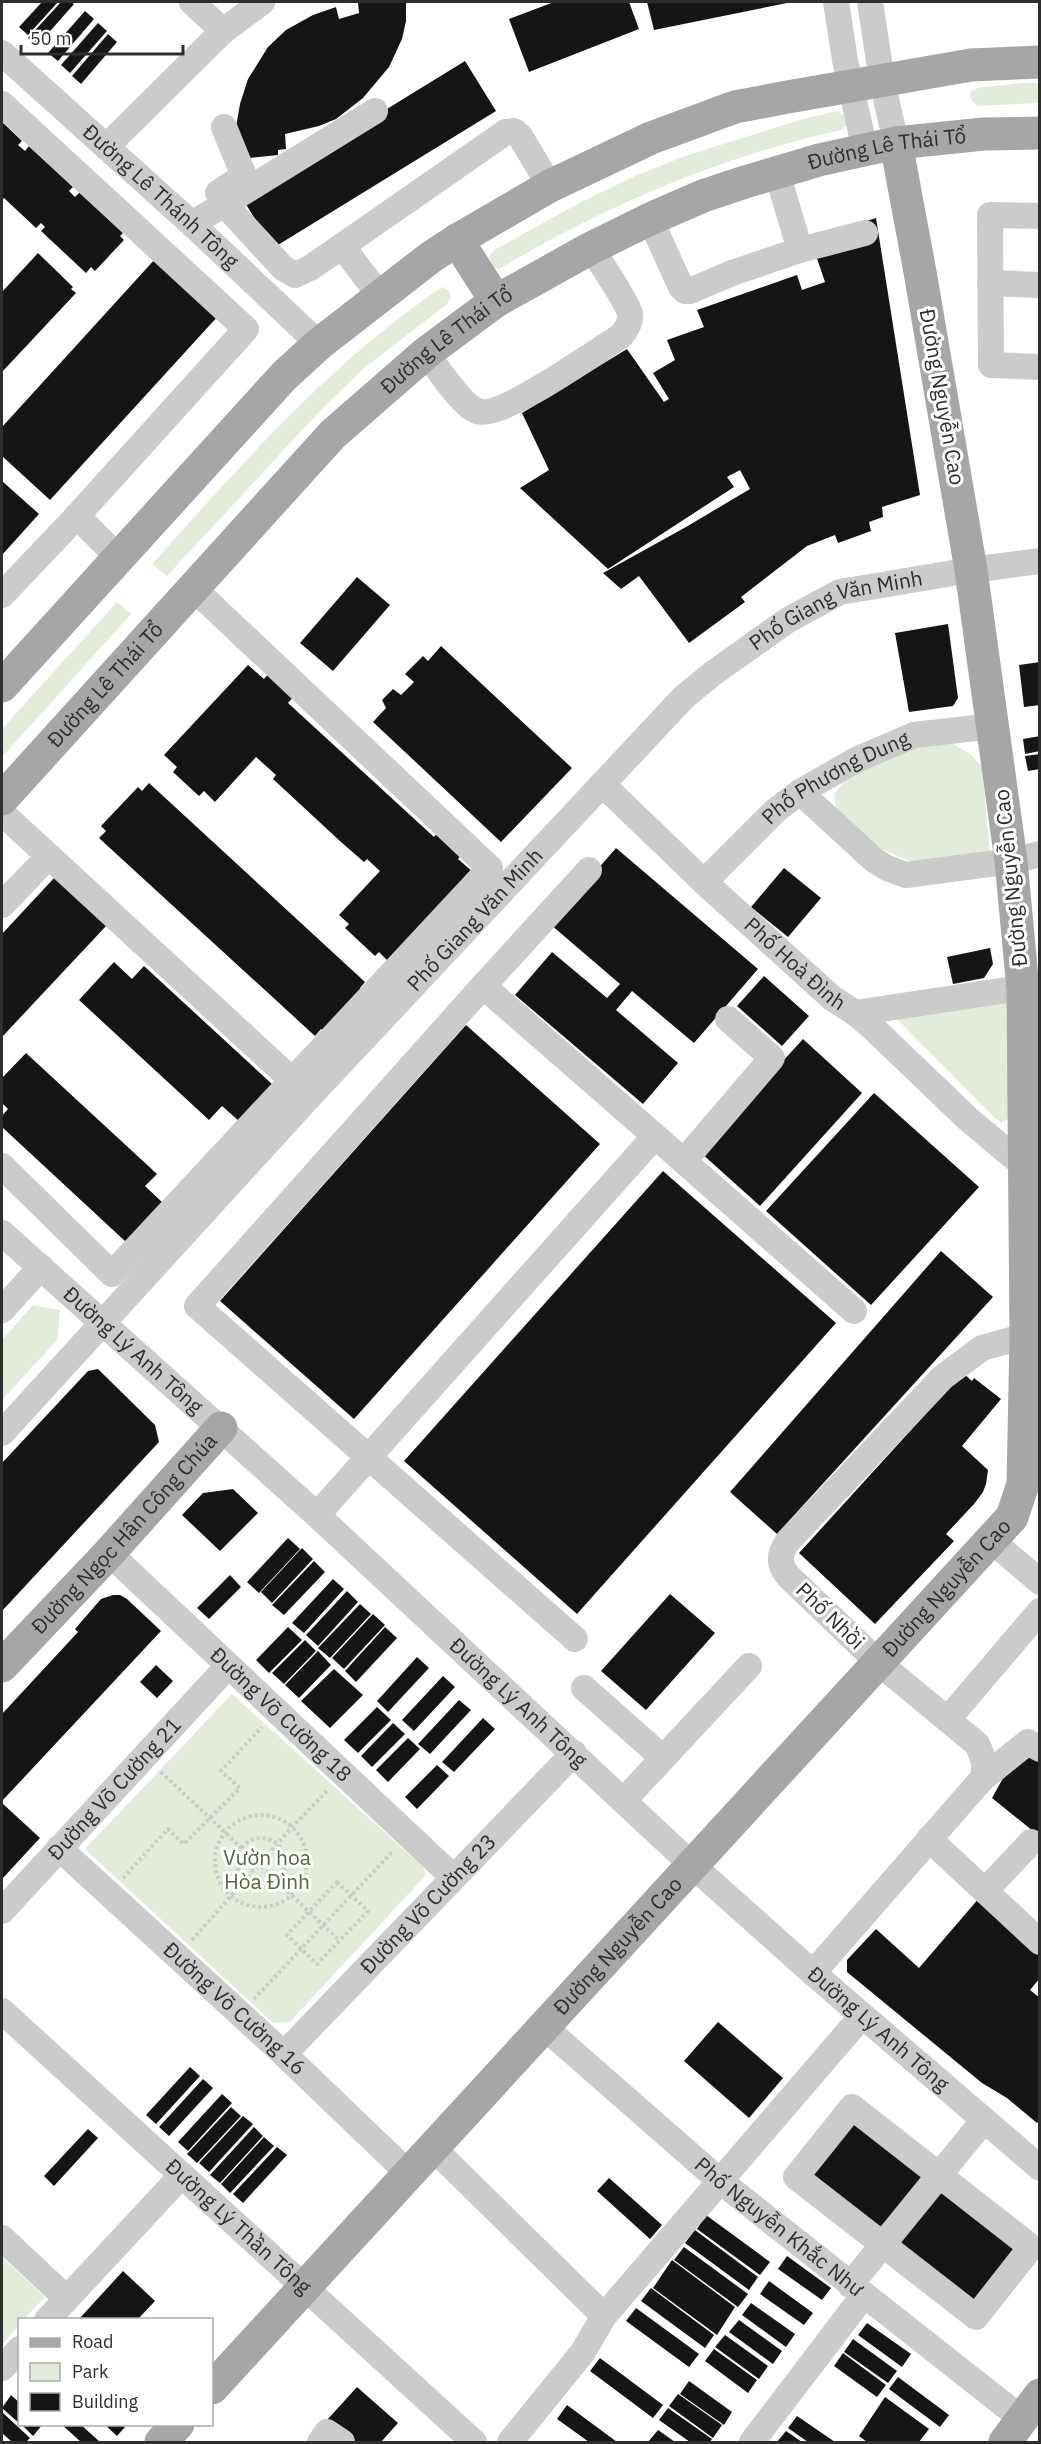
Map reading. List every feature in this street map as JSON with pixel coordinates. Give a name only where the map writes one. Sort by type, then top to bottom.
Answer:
[{"type":"main road","points":[[2,686],[284,376],[380,296],[457,240],[550,186],[631,147],[735,107],[971,65],[1040,62]]},
{"type":"main road","name":"Đường Lê Thái Tổ","points":[[2,799],[333,434],[426,353],[496,301],[591,248],[650,219],[703,196],[819,160],[880,146],[984,134],[1040,133]]},
{"type":"main road","name":"Đường Nguyễn Cao","points":[[213,2387],[1012,1518],[1023,1484],[1031,1472],[1033,1334],[1023,1165],[1031,987],[1025,857],[993,726],[971,570],[920,272],[880,146]]},
{"type":"main road","points":[[457,240],[496,301]]},
{"type":"main road","name":"Đường Ngọc Hân Công Chúa","points":[[2,1666],[221,1428]]},
{"type":"main road","points":[[161,2442],[176,2426]]},
{"type":"street","points":[[192,2],[223,31]]},
{"type":"street","points":[[106,147],[223,31],[262,2]]},
{"type":"street","points":[[836,2],[866,83],[880,146]]},
{"type":"street","points":[[866,83],[870,2]]},
{"type":"street","name":"Đường Lê Thánh Tông","points":[[2,53],[183,216],[319,345]]},
{"type":"street","points":[[2,96],[22,71]]},
{"type":"street","points":[[2,104],[246,329],[2,596]]},
{"type":"street","points":[[183,216],[224,204],[375,111]]},
{"type":"street","points":[[148,238],[244,176],[224,127]]},
{"type":"street","points":[[224,204],[283,268],[295,275],[310,268],[506,132],[514,131],[520,136],[550,186]]},
{"type":"street","points":[[777,173],[800,250]]},
{"type":"street","points":[[1040,216],[990,215],[991,365],[1040,367]]},
{"type":"street","points":[[650,219],[681,287],[685,291],[800,250],[865,233]]},
{"type":"street","points":[[342,246],[380,296]]},
{"type":"street","points":[[426,353],[471,408],[486,412],[513,404],[621,336],[627,328],[630,315],[626,304],[591,248]]},
{"type":"street","points":[[990,283],[1040,285]]},
{"type":"street","points":[[77,516],[119,558]]},
{"type":"street","name":"Phố Giang Văn Minh","points":[[2,1433],[103,1323],[302,1089],[602,784],[684,697],[753,644],[807,609],[840,592],[1040,561]]},
{"type":"street","points":[[2,1166],[112,1274],[302,1089],[490,868],[192,587]]},
{"type":"street","name":"Phố Phương Dung","points":[[704,882],[775,811],[800,792],[856,760],[906,738],[935,732],[993,726]]},
{"type":"street","name":"Phố Hoà Đình","points":[[602,784],[704,882],[832,998],[855,1013],[1031,987]]},
{"type":"street","points":[[800,792],[874,860],[906,875],[1025,857]]},
{"type":"street","points":[[2,813],[302,1089]]},
{"type":"street","points":[[2,905],[49,856]]},
{"type":"street","points":[[575,1639],[197,1306],[589,870]]},
{"type":"street","points":[[483,986],[854,1311]]},
{"type":"street","points":[[855,1013],[969,1119],[1023,1165]]},
{"type":"street","points":[[684,1161],[772,1058],[728,1019]]},
{"type":"street","points":[[317,1515],[654,1136]]},
{"type":"street","name":"Đường Lý Anh Tông","points":[[2,1233],[317,1515],[692,1865],[862,2016],[1040,2168]]},
{"type":"street","points":[[2,1310],[41,1267]]},
{"type":"street","name":"Phố Nhồi","points":[[982,1779],[986,1769],[984,1758],[977,1744],[879,1663],[789,1577],[780,1565],[780,1559],[784,1547],[943,1377],[982,1348],[1033,1334]]},
{"type":"street","points":[[991,1540],[1040,1582]]},
{"type":"street","name":"Đường Võ Cường 18","points":[[109,1552],[453,1877]]},
{"type":"street","points":[[948,1719],[1040,1611]]},
{"type":"street","name":"Đường Võ Cường 21","points":[[2,1911],[228,1666]]},
{"type":"street","points":[[624,1800],[749,1666]]},
{"type":"street","points":[[584,1688],[663,1758]]},
{"type":"street","points":[[813,1973],[982,1779],[1028,1742],[1040,1749]]},
{"type":"street","name":"Đường Võ Cường 23","points":[[284,2054],[574,1753]]},
{"type":"street","points":[[929,1839],[1040,1942]]},
{"type":"street","points":[[985,1891],[1031,1842]]},
{"type":"street","name":"Đường Võ Cường 16","points":[[59,1848],[284,2054],[408,2173]]},
{"type":"street","name":"Đường Lý Thần Tông","points":[[2,2011],[474,2442]]},
{"type":"street","points":[[510,2442],[583,2352],[604,2316],[862,2016]]},
{"type":"street","name":"Phố Nguyễn Khắc Như","points":[[543,2026],[720,2181],[1022,2419]]},
{"type":"street","points":[[852,2107],[1031,2247],[976,2317],[883,2245],[796,2177],[852,2107]]},
{"type":"street","points":[[752,2442],[857,2290],[883,2245],[984,2120]]},
{"type":"street","points":[[432,2147],[604,2316]]},
{"type":"street","points":[[48,2318],[182,2175]]},
{"type":"street","points":[[2,2238],[66,2298]]},
{"type":"street","points":[[2,2368],[18,2351]]},
{"type":"street","points":[[320,2442],[327,2432],[342,2442]]},
{"type":"path","points":[[116,1885],[168,1829],[184,1844],[240,1788],[221,1771],[269,1720]]},
{"type":"path","points":[[155,1766],[340,1941]]},
{"type":"path","points":[[186,1947],[292,1827],[336,1783]]},
{"type":"path","points":[[261,1814],[275,1816],[292,1827],[304,1842],[307,1869],[303,1882],[292,1895],[279,1904],[259,1908],[239,1902],[230,1896],[219,1881],[214,1862],[218,1842],[225,1832],[236,1822],[248,1816],[261,1814]]},
{"type":"path","points":[[259,1838],[267,1838],[277,1844],[284,1855],[285,1863],[283,1871],[276,1880],[258,1886],[245,1880],[237,1866],[241,1848],[251,1840],[259,1838]]},
{"type":"path","points":[[250,2004],[350,1894],[401,1844]]},
{"type":"path","points":[[337,1882],[368,1911],[317,1964],[287,1935],[309,1911],[337,1882]]},
{"type":"green space","points":[[1039,83],[1039,103],[978,106],[970,97],[970,92],[977,88]]},
{"type":"green space","points":[[838,111],[844,116],[846,125],[842,130],[753,154],[665,186],[580,224],[499,269],[493,267],[489,256],[494,250],[585,200],[635,176],[685,156],[803,119]]},
{"type":"green space","points":[[442,287],[449,291],[451,298],[446,305],[363,369],[319,412],[167,576],[152,564],[289,416],[362,349]]},
{"type":"green space","points":[[117,602],[131,614],[2,757],[2,729]]},
{"type":"green space","points":[[949,742],[969,753],[982,766],[990,854],[914,863],[876,847],[836,809],[834,794],[845,781],[909,746]]},
{"type":"green space","points":[[1007,1001],[1010,1117],[1002,1123],[897,1019]]},
{"type":"green space","points":[[33,1305],[60,1310],[57,1340],[2,1400],[2,1340]]},
{"type":"green space","name":"Vườn hoa Hòa Đình","points":[[232,1694],[424,1868],[425,1876],[290,2022],[273,2023],[85,1849]]},
{"type":"green space","points":[[2,2257],[45,2297],[25,2318],[18,2318],[18,2326],[2,2345]]},
{"type":"building","points":[[42,2],[58,2],[28,35],[19,27]]},
{"type":"building","points":[[61,2],[74,4],[37,46],[28,38]]},
{"type":"building","points":[[358,2],[406,2],[406,21],[402,39],[389,67],[363,98],[336,119],[319,126],[285,134],[286,149],[278,150],[278,155],[240,159],[236,127],[240,104],[248,79],[268,47],[286,30],[313,15],[336,7],[339,19],[359,13]]},
{"type":"building","points":[[554,2],[629,2],[639,29],[529,72],[509,19]]},
{"type":"building","points":[[647,2],[787,2],[787,3],[654,30]]},
{"type":"building","points":[[85,11],[94,19],[58,61],[48,53]]},
{"type":"building","points":[[98,23],[107,31],[70,73],[61,65]]},
{"type":"building","points":[[108,34],[117,42],[81,84],[72,76]]},
{"type":"building","points":[[465,61],[496,111],[273,248],[242,198]]},
{"type":"building","points":[[2,122],[22,141],[18,145],[25,151],[29,146],[73,187],[69,191],[75,197],[80,192],[123,233],[120,236],[124,240],[95,271],[91,267],[86,273],[41,231],[45,227],[41,223],[36,228],[4,198],[2,200]]},
{"type":"building","points":[[876,218],[920,495],[882,507],[883,517],[869,522],[871,531],[838,543],[835,535],[807,546],[741,597],[745,602],[689,643],[639,576],[621,589],[603,573],[750,489],[740,470],[727,477],[734,487],[608,569],[520,488],[549,470],[522,413],[627,349],[664,402],[669,399],[653,373],[675,360],[667,340],[704,327],[697,310],[797,275],[802,290],[825,282],[810,238]]},
{"type":"building","points":[[38,253],[73,287],[71,289],[76,293],[2,372],[2,292]]},
{"type":"building","points":[[156,258],[219,315],[50,500],[2,456],[2,427]]},
{"type":"building","points":[[2,481],[39,514],[2,555]]},
{"type":"building","points":[[357,577],[390,605],[333,671],[300,643]]},
{"type":"building","points":[[948,624],[958,698],[953,706],[909,712],[895,633]]},
{"type":"building","points":[[441,646],[572,768],[501,842],[373,722],[386,708],[382,700],[393,689],[401,695],[414,682],[405,674],[423,656],[428,661]]},
{"type":"building","points":[[1040,662],[1040,705],[1024,707],[1019,665]]},
{"type":"building","points":[[248,665],[264,679],[269,673],[294,696],[288,703],[434,837],[439,831],[463,853],[458,859],[473,872],[389,962],[379,952],[375,956],[345,928],[349,924],[339,915],[380,871],[367,859],[364,862],[341,842],[273,779],[276,775],[256,757],[215,802],[204,791],[199,796],[173,772],[177,767],[164,755]]},
{"type":"building","points":[[1040,736],[1040,751],[1025,754],[1023,739]]},
{"type":"building","points":[[1040,754],[1040,769],[1028,771],[1025,756]]},
{"type":"building","points":[[149,783],[365,982],[360,988],[363,991],[325,1033],[321,1029],[315,1036],[99,838],[106,831],[101,826],[138,787],[142,791]]},
{"type":"building","points":[[616,848],[758,969],[694,1043],[632,991],[616,1010],[678,1063],[643,1104],[515,995],[552,952],[607,998],[620,984],[550,924]]},
{"type":"building","points":[[784,868],[821,898],[788,937],[751,907]]},
{"type":"building","points":[[55,877],[107,925],[2,1037],[2,934]]},
{"type":"building","points":[[990,948],[993,964],[984,978],[953,984],[947,957]]},
{"type":"building","points":[[114,962],[132,979],[144,966],[273,1085],[239,1121],[222,1106],[209,1120],[79,1000]]},
{"type":"building","points":[[764,976],[809,1016],[782,1046],[737,1006]]},
{"type":"building","points":[[466,1025],[600,1144],[354,1419],[220,1301]]},
{"type":"building","points":[[803,1039],[862,1093],[760,1206],[700,1152]]},
{"type":"building","points":[[26,1053],[157,1174],[145,1186],[163,1203],[126,1242],[2,1127],[2,1116],[8,1109],[2,1103],[2,1078]]},
{"type":"building","points":[[874,1093],[979,1187],[871,1305],[766,1211]]},
{"type":"building","points":[[663,1171],[836,1323],[577,1614],[404,1461]]},
{"type":"building","points":[[941,1251],[993,1297],[777,1534],[730,1492]]},
{"type":"building","points":[[98,1369],[155,1425],[159,1442],[2,1611],[2,1463],[88,1371]]},
{"type":"building","points":[[963,1373],[972,1381],[974,1378],[1001,1399],[962,1446],[988,1470],[986,1484],[974,1504],[946,1534],[954,1541],[875,1624],[799,1553]]},
{"type":"building","points":[[233,1489],[258,1513],[220,1551],[182,1515],[203,1493]]},
{"type":"building","points":[[288,1538],[300,1549],[259,1593],[247,1582]]},
{"type":"building","points":[[302,1548],[313,1559],[272,1603],[261,1592]]},
{"type":"building","points":[[314,1561],[325,1572],[284,1615],[272,1605]]},
{"type":"building","points":[[230,1575],[241,1587],[209,1619],[197,1608]]},
{"type":"building","points":[[333,1579],[344,1589],[304,1633],[292,1623]]},
{"type":"building","points":[[347,1591],[358,1602],[318,1646],[306,1635]]},
{"type":"building","points":[[670,1594],[715,1633],[646,1710],[601,1671]]},
{"type":"building","points":[[120,1595],[127,1599],[161,1631],[2,1801],[2,1714],[78,1632],[75,1629],[101,1599]]},
{"type":"building","points":[[360,1604],[371,1614],[330,1658],[318,1648]]},
{"type":"building","points":[[373,1614],[385,1625],[344,1669],[332,1658]]},
{"type":"building","points":[[288,1627],[302,1640],[269,1673],[256,1660]]},
{"type":"building","points":[[385,1627],[397,1638],[356,1682],[345,1671]]},
{"type":"building","points":[[305,1640],[316,1651],[284,1684],[272,1673]]},
{"type":"building","points":[[318,1651],[331,1665],[299,1698],[285,1685]]},
{"type":"building","points":[[417,1657],[429,1668],[388,1712],[377,1701]]},
{"type":"building","points":[[156,1665],[173,1681],[157,1698],[140,1682]]},
{"type":"building","points":[[334,1669],[363,1695],[330,1728],[301,1701]]},
{"type":"building","points":[[443,1676],[455,1687],[414,1731],[402,1720]]},
{"type":"building","points":[[459,1700],[471,1710],[430,1754],[418,1744]]},
{"type":"building","points":[[377,1707],[391,1720],[358,1753],[344,1740]]},
{"type":"building","points":[[483,1718],[495,1729],[454,1772],[442,1762]]},
{"type":"building","points":[[393,1723],[405,1734],[372,1767],[361,1756]]},
{"type":"building","points":[[408,1738],[420,1749],[388,1782],[376,1770]]},
{"type":"building","points":[[1026,1748],[1040,1756],[1040,1843],[1033,1831],[992,1798],[1002,1780]]},
{"type":"building","points":[[437,1765],[449,1776],[417,1809],[405,1797]]},
{"type":"building","points":[[2,1803],[40,1838],[2,1879]]},
{"type":"building","points":[[980,1897],[1040,1947],[1040,1978],[1030,1990],[1040,1998],[1040,2119],[1037,2123],[1007,2098],[982,2083],[847,1972],[847,1960],[876,1929],[919,1968]]},
{"type":"building","points":[[718,2022],[783,2078],[749,2118],[684,2061]]},
{"type":"building","points":[[190,2067],[200,2076],[156,2124],[146,2115]]},
{"type":"building","points":[[203,2079],[213,2088],[169,2136],[159,2127]]},
{"type":"building","points":[[222,2094],[232,2103],[188,2151],[178,2142]]},
{"type":"building","points":[[231,2107],[241,2116],[197,2163],[187,2154]]},
{"type":"building","points":[[856,2114],[1023,2245],[972,2310],[799,2185]]},
{"type":"building","points":[[243,2116],[253,2124],[209,2172],[199,2163]]},
{"type":"building","points":[[254,2127],[263,2136],[220,2183],[210,2175]]},
{"type":"building","points":[[88,2129],[98,2138],[54,2186],[44,2176]]},
{"type":"building","points":[[264,2137],[274,2146],[230,2193],[221,2184]]},
{"type":"building","points":[[277,2147],[287,2155],[243,2203],[233,2194]]},
{"type":"building","points":[[609,2178],[662,2225],[650,2239],[597,2191]]},
{"type":"building","points":[[706,2215],[770,2262],[760,2275],[697,2229]]},
{"type":"building","points":[[695,2230],[758,2277],[749,2290],[685,2243]]},
{"type":"building","points":[[684,2247],[748,2294],[738,2307],[674,2260]]},
{"type":"building","points":[[787,2256],[831,2288],[822,2300],[778,2269]]},
{"type":"building","points":[[672,2260],[735,2307],[717,2335],[653,2288]]},
{"type":"building","points":[[123,2271],[155,2301],[139,2318],[80,2318]]},
{"type":"building","points":[[769,2281],[813,2313],[804,2325],[760,2294]]},
{"type":"building","points":[[651,2288],[714,2335],[705,2348],[641,2301]]},
{"type":"building","points":[[751,2303],[795,2334],[786,2347],[742,2315]]},
{"type":"building","points":[[636,2308],[699,2354],[689,2367],[626,2321]]},
{"type":"building","points":[[739,2320],[782,2351],[773,2364],[729,2332]]},
{"type":"building","points":[[867,2323],[911,2354],[902,2367],[858,2335]]},
{"type":"building","points":[[725,2335],[768,2366],[759,2379],[715,2347]]},
{"type":"building","points":[[853,2339],[897,2371],[888,2383],[844,2352]]},
{"type":"building","points":[[714,2349],[757,2380],[748,2393],[705,2361]]},
{"type":"building","points":[[843,2353],[886,2385],[877,2397],[834,2366]]},
{"type":"building","points":[[600,2358],[663,2405],[653,2418],[590,2371]]},
{"type":"building","points":[[898,2377],[949,2415],[940,2427],[889,2389]]},
{"type":"building","points":[[689,2381],[732,2412],[724,2425],[680,2394]]},
{"type":"building","points":[[357,2387],[398,2423],[381,2442],[352,2442],[327,2420]]},
{"type":"building","points":[[678,2394],[722,2425],[713,2438],[669,2406]]},
{"type":"building","points":[[11,2395],[18,2401],[18,2422],[2,2408]]},
{"type":"building","points":[[885,2397],[929,2429],[919,2442],[867,2442],[859,2436]]},
{"type":"building","points":[[567,2405],[617,2442],[589,2442],[557,2419]]},
{"type":"building","points":[[668,2408],[712,2439],[710,2442],[690,2442],[659,2420]]},
{"type":"building","points":[[2,2412],[30,2438],[26,2442],[12,2442],[2,2433]]},
{"type":"building","points":[[797,2416],[835,2442],[808,2442],[788,2428]]},
{"type":"building","points":[[23,2426],[41,2426],[33,2436]]},
{"type":"building","points":[[63,2426],[82,2426],[100,2442],[81,2442]]},
{"type":"building","points":[[106,2426],[124,2426],[117,2436]]},
{"type":"building","points":[[658,2430],[675,2442],[648,2442]]},
{"type":"building","points":[[786,2431],[802,2442],[777,2442]]}]
